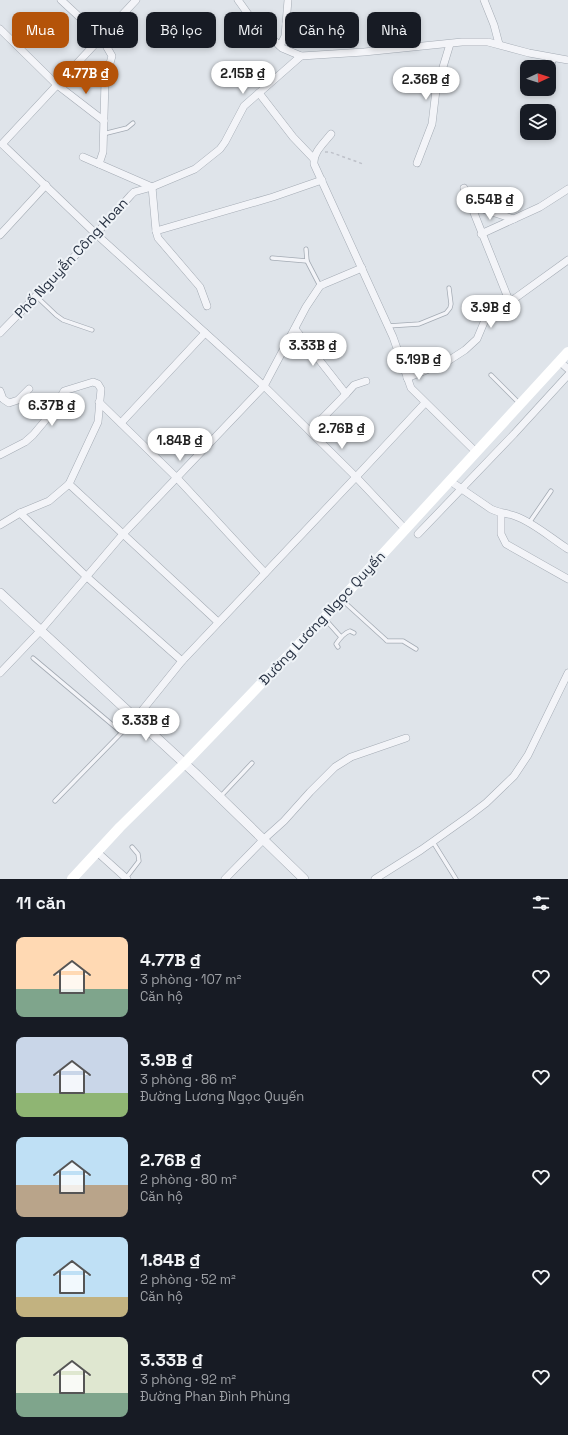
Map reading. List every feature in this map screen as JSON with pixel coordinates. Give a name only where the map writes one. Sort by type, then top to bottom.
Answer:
[{"type":"main road","name":"Đường Lương Ngọc Quyến","points":[[72,879],[324,618],[568,352]]},
{"type":"street","points":[[61,0],[77,15]]},
{"type":"street","points":[[125,12],[136,0]]},
{"type":"street","points":[[238,0],[253,21],[280,46],[301,56],[488,42],[529,53],[568,60]]},
{"type":"street","points":[[287,12],[288,0]]},
{"type":"street","points":[[484,0],[499,44]]},
{"type":"street","points":[[0,29],[56,84],[104,121]]},
{"type":"street","points":[[280,46],[285,36]]},
{"type":"street","points":[[417,163],[432,124],[436,90],[450,44]]},
{"type":"street","points":[[90,48],[1,142],[96,234],[264,386],[405,529]]},
{"type":"street","points":[[98,164],[103,152],[105,81],[112,56],[107,48]]},
{"type":"street","name":"Phố Nguyễn Công Hoan","points":[[0,333],[96,234],[134,192],[152,187],[195,168],[220,149],[241,110],[301,56]]},
{"type":"street","points":[[259,93],[293,137],[313,158],[314,164],[388,326],[411,388],[476,452]]},
{"type":"street","points":[[313,158],[331,134]]},
{"type":"street","points":[[83,157],[152,187],[156,231],[159,242],[200,287],[207,306]]},
{"type":"street","points":[[156,231],[273,197],[322,180]]},
{"type":"street","points":[[0,235],[46,185]]},
{"type":"street","points":[[464,188],[481,234],[510,303]]},
{"type":"street","points":[[481,234],[540,207],[568,189]]},
{"type":"street","points":[[470,205],[514,219]]},
{"type":"street","points":[[407,378],[448,361],[465,350],[477,339],[485,320],[568,260]]},
{"type":"street","points":[[0,673],[41,630],[124,534],[264,386],[306,307],[320,286],[362,268]]},
{"type":"street","points":[[295,329],[346,394]]},
{"type":"street","points":[[121,423],[204,333]]},
{"type":"street","points":[[559,361],[568,369]]},
{"type":"street","points":[[418,534],[514,434],[568,375]]},
{"type":"street","points":[[310,432],[354,385],[366,381]]},
{"type":"street","points":[[0,455],[25,442],[33,435],[54,410],[64,391],[93,382],[98,384],[100,389],[98,422],[69,484],[49,501],[20,513],[0,525]]},
{"type":"street","points":[[0,391],[3,400],[13,402],[18,400],[29,389]]},
{"type":"street","points":[[99,402],[177,478],[265,573]]},
{"type":"street","points":[[136,718],[182,661],[425,403]]},
{"type":"street","points":[[450,481],[490,509],[515,516],[529,523],[568,549]]},
{"type":"street","points":[[69,484],[218,622]]},
{"type":"street","points":[[20,513],[87,577],[182,661]]},
{"type":"street","points":[[501,513],[501,534],[506,544],[568,579]]},
{"type":"street","points":[[0,592],[185,763],[304,879]]},
{"type":"street","points":[[375,879],[477,811],[514,776],[528,755],[568,673]]},
{"type":"street","points":[[225,879],[335,768],[351,757],[406,738]]},
{"type":"street","points":[[98,852],[127,878]]},
{"type":"lane","points":[[103,134],[127,128],[133,123]]},
{"type":"lane","points":[[306,249],[307,261],[320,286]]},
{"type":"lane","points":[[272,258],[307,261]]},
{"type":"lane","points":[[388,326],[419,324],[446,313],[451,304],[449,288]]},
{"type":"lane","points":[[36,296],[63,320],[92,330]]},
{"type":"lane","points":[[491,375],[520,404]]},
{"type":"lane","points":[[529,523],[551,491]]},
{"type":"lane","points":[[341,599],[385,639],[388,641],[403,641],[416,649]]},
{"type":"lane","points":[[324,618],[341,637]]},
{"type":"lane","points":[[338,647],[336,644],[341,637],[350,631],[354,633]]},
{"type":"lane","points":[[33,658],[121,732]]},
{"type":"lane","points":[[55,802],[136,718]]},
{"type":"lane","points":[[220,797],[252,763]]},
{"type":"lane","points":[[432,842],[456,879]]},
{"type":"lane","points":[[127,878],[139,861],[138,854],[132,847]]},
{"type":"path","points":[[317,151],[330,152],[363,164]]}]
